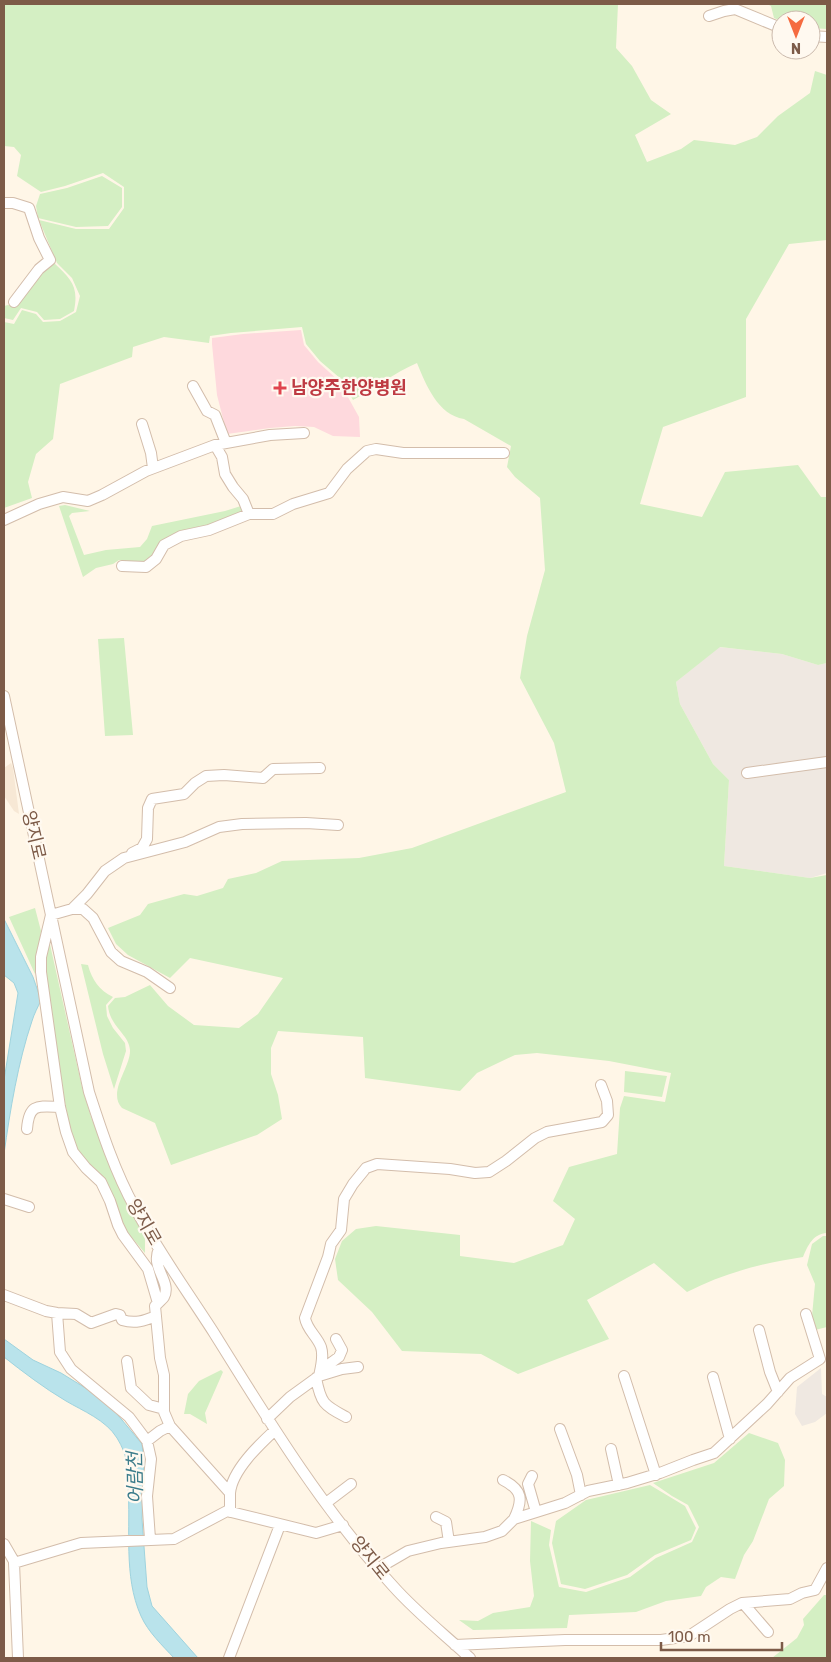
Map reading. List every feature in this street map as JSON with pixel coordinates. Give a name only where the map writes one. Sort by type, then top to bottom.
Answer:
[{"type":"street","points":[[709,16],[724,10],[734,9],[771,24]]},
{"type":"street","points":[[4,203],[13,203],[29,208],[39,238],[50,260],[39,268],[14,302]]},
{"type":"street","points":[[193,386],[207,411],[215,415],[225,474],[243,499],[249,514]]},
{"type":"street","points":[[142,424],[151,453],[153,468]]},
{"type":"street","points":[[4,520],[38,504],[63,497],[88,501],[153,468],[220,444],[270,435],[304,433]]},
{"type":"street","points":[[122,566],[146,567],[156,559],[164,545],[172,540],[190,533],[209,530],[249,514],[261,516],[273,514],[294,504],[329,492],[348,469],[367,451],[376,449],[403,453],[504,454]]},
{"type":"street","name":"양지로","points":[[4,696],[88,1092],[106,1143],[134,1207],[275,1430],[326,1503],[377,1569],[421,1614],[470,1658]]},
{"type":"street","points":[[747,773],[827,762]]},
{"type":"street","points":[[72,909],[105,871],[142,848],[147,839],[148,808],[152,799],[184,794],[195,783],[206,776],[224,775],[263,778],[273,769],[320,768]]},
{"type":"street","points":[[124,858],[185,842],[219,827],[242,824],[306,823],[338,825]]},
{"type":"street","points":[[158,1303],[148,1269],[123,1235],[101,1182],[73,1152],[66,1132],[60,1107],[41,972],[41,957],[51,914],[72,909],[83,909],[93,918],[111,952],[121,961],[147,972],[170,988]]},
{"type":"street","points":[[346,1418],[327,1407],[320,1396],[321,1348],[306,1326],[305,1318],[331,1244],[341,1230],[344,1199],[353,1184],[366,1168],[377,1164],[450,1169],[474,1173],[489,1172],[535,1138],[547,1132],[602,1122],[608,1115],[607,1101],[601,1085]]},
{"type":"street","points":[[27,1129],[30,1112],[37,1107],[60,1107]]},
{"type":"street","points":[[4,1199],[29,1207]]},
{"type":"street","points":[[159,1249],[156,1261],[165,1284],[166,1292],[155,1306],[160,1358],[164,1376],[164,1409],[170,1426],[230,1493]]},
{"type":"street","points":[[4,1296],[57,1313],[76,1314],[91,1323],[116,1314],[120,1315],[122,1320],[132,1322],[140,1322],[156,1316]]},
{"type":"street","points":[[57,1313],[60,1352],[70,1369],[129,1417],[147,1441],[151,1459],[147,1496],[150,1539]]},
{"type":"street","points":[[514,1519],[566,1503],[588,1491],[656,1475],[714,1453],[778,1392],[790,1378],[820,1359],[806,1314]]},
{"type":"street","points":[[759,1330],[770,1372],[778,1392]]},
{"type":"street","points":[[268,1419],[290,1397],[319,1375],[339,1356],[342,1350],[336,1339]]},
{"type":"street","points":[[127,1361],[131,1388],[148,1405],[164,1409]]},
{"type":"street","points":[[319,1375],[358,1367]]},
{"type":"street","points":[[624,1376],[656,1475]]},
{"type":"street","points":[[712,1376],[730,1439]]},
{"type":"street","points":[[147,1441],[170,1426]]},
{"type":"street","points":[[560,1429],[577,1476],[581,1495]]},
{"type":"street","points":[[230,1512],[230,1493],[233,1482],[250,1454],[275,1430]]},
{"type":"street","points":[[611,1449],[619,1485]]},
{"type":"street","points":[[532,1476],[528,1484],[536,1512]]},
{"type":"street","points":[[377,1569],[408,1551],[449,1542],[485,1537],[502,1531],[514,1519],[520,1507],[521,1497],[513,1485],[503,1480]]},
{"type":"street","points":[[326,1503],[351,1484]]},
{"type":"street","points":[[16,1562],[80,1543],[174,1539],[227,1512],[316,1533],[343,1525]]},
{"type":"street","points":[[436,1517],[446,1522],[449,1542]]},
{"type":"street","points":[[229,1658],[280,1525]]},
{"type":"street","points":[[4,1544],[16,1562]]},
{"type":"street","points":[[16,1562],[14,1563],[18,1658]]},
{"type":"street","points":[[455,1645],[565,1640],[661,1640],[689,1636],[730,1609],[743,1603],[790,1599],[802,1593],[815,1590],[827,1568]]},
{"type":"street","points":[[743,1603],[768,1632]]},
{"type":"shaded area","name":"남양주한양병원","points":[[301,330],[304,345],[318,362],[339,381],[359,417],[360,437],[333,436],[314,427],[295,426],[227,434],[217,395],[212,338]]},
{"type":"shaded area","points":[[719,647],[782,654],[818,665],[827,663],[827,873],[810,878],[724,866],[729,780],[713,764],[680,704],[676,682]]},
{"type":"shaded area","points":[[11,763],[19,814],[14,811],[4,796],[4,768]]},
{"type":"shaded area","points":[[821,1368],[822,1394],[827,1397],[827,1413],[815,1422],[802,1426],[795,1414],[797,1387]]},
{"type":"green space","points":[[4,4],[618,4],[616,48],[632,66],[651,100],[671,114],[635,135],[647,162],[681,149],[694,140],[735,145],[757,137],[778,116],[810,93],[815,71],[827,75],[827,240],[789,244],[746,319],[746,397],[663,427],[640,504],[702,517],[725,472],[798,465],[821,497],[827,497],[827,663],[818,665],[782,654],[720,647],[676,682],[680,704],[713,764],[729,780],[724,866],[810,878],[827,875],[827,1233],[818,1235],[809,1244],[803,1257],[773,1262],[744,1270],[715,1279],[687,1292],[654,1263],[587,1300],[609,1339],[518,1374],[481,1354],[402,1351],[372,1312],[338,1280],[335,1259],[342,1241],[356,1229],[376,1226],[460,1235],[460,1256],[514,1263],[563,1245],[575,1219],[553,1201],[569,1167],[617,1154],[620,1108],[624,1096],[665,1102],[671,1073],[609,1061],[537,1053],[515,1055],[477,1073],[460,1091],[365,1078],[363,1037],[278,1031],[271,1048],[271,1074],[278,1095],[282,1119],[257,1135],[171,1165],[155,1123],[122,1108],[118,1102],[118,1087],[130,1050],[129,1044],[109,1013],[108,1006],[115,998],[125,997],[150,985],[168,1006],[194,1025],[239,1028],[258,1014],[283,978],[190,958],[170,978],[128,955],[116,944],[108,928],[140,915],[148,904],[184,894],[197,896],[223,888],[228,879],[256,873],[282,861],[359,858],[412,848],[566,792],[554,743],[520,678],[527,636],[545,570],[540,498],[515,477],[507,467],[511,446],[464,419],[447,412],[434,398],[417,363],[400,371],[353,400],[341,379],[320,361],[306,344],[302,327],[210,336],[209,343],[164,337],[133,347],[132,357],[60,384],[53,439],[36,454],[28,482],[32,498],[4,508],[4,322],[14,324],[22,310],[36,314],[43,322],[60,321],[76,312],[80,296],[72,278],[57,263],[39,220],[76,229],[109,229],[124,208],[124,187],[103,173],[41,192],[17,176],[21,155],[14,147],[4,146]]},
{"type":"green space","points":[[767,4],[827,4],[827,29],[821,29],[821,10],[772,10],[771,6]]},
{"type":"green space","points":[[102,176],[122,188],[122,207],[108,226],[76,227],[38,218],[36,206],[40,194],[67,188]]},
{"type":"green space","points":[[54,263],[72,284],[75,295],[74,311],[60,319],[44,320],[37,312],[21,308],[13,320],[4,318],[4,306],[16,306],[43,270]]},
{"type":"green space","points":[[65,505],[90,511],[72,513],[69,516],[84,555],[106,550],[140,547],[147,539],[152,526],[241,506],[242,510],[238,515],[224,521],[173,534],[164,541],[151,557],[143,562],[136,563],[119,560],[113,564],[96,568],[83,577],[59,506]]},
{"type":"green space","points":[[124,638],[133,735],[105,736],[98,639]]},
{"type":"green space","points":[[35,908],[41,931],[35,974],[9,917]]},
{"type":"green space","points":[[49,940],[82,1087],[91,1117],[117,1181],[145,1237],[145,1253],[122,1226],[93,1170],[77,1150],[63,1092],[44,967]]},
{"type":"green space","points":[[81,964],[88,965],[97,984],[113,997],[106,1005],[107,1016],[113,1028],[125,1043],[126,1051],[114,1089],[103,1054]]},
{"type":"green space","points":[[625,1071],[667,1076],[662,1097],[624,1092]]},
{"type":"green space","points":[[823,1236],[827,1236],[827,1327],[815,1330],[812,1316],[815,1284],[807,1265],[812,1244]]},
{"type":"green space","points":[[221,1370],[223,1372],[205,1413],[207,1424],[190,1414],[184,1414],[188,1394],[199,1381]]},
{"type":"green space","points":[[749,1433],[778,1443],[785,1460],[784,1486],[769,1499],[753,1541],[744,1555],[735,1579],[721,1577],[706,1587],[701,1596],[666,1601],[636,1612],[569,1615],[567,1628],[473,1630],[459,1620],[478,1621],[493,1613],[530,1607],[534,1596],[530,1561],[531,1521],[551,1530],[549,1545],[559,1587],[586,1592],[630,1577],[656,1558],[692,1542],[699,1527],[688,1505],[653,1483],[714,1463]]},
{"type":"green space","points":[[650,1485],[685,1506],[696,1528],[691,1540],[655,1555],[627,1575],[585,1589],[561,1584],[552,1543],[556,1521],[586,1500]]},
{"type":"green space","points":[[824,1595],[827,1595],[827,1658],[772,1658],[797,1638],[804,1625],[803,1619]]},
{"type":"water","points":[[4,919],[33,977],[41,1000],[33,1018],[23,1053],[4,1154],[4,1080],[18,993],[14,983],[4,975]]},
{"type":"water","name":"어람천","points":[[4,1339],[33,1360],[61,1373],[87,1389],[112,1408],[142,1444],[144,1463],[142,1519],[147,1587],[152,1606],[198,1658],[174,1658],[144,1622],[135,1601],[129,1552],[127,1466],[123,1450],[117,1438],[101,1421],[50,1391],[4,1357]]},
{"type":"place","name":"남양주한양병원","points":[[280,388]]}]
